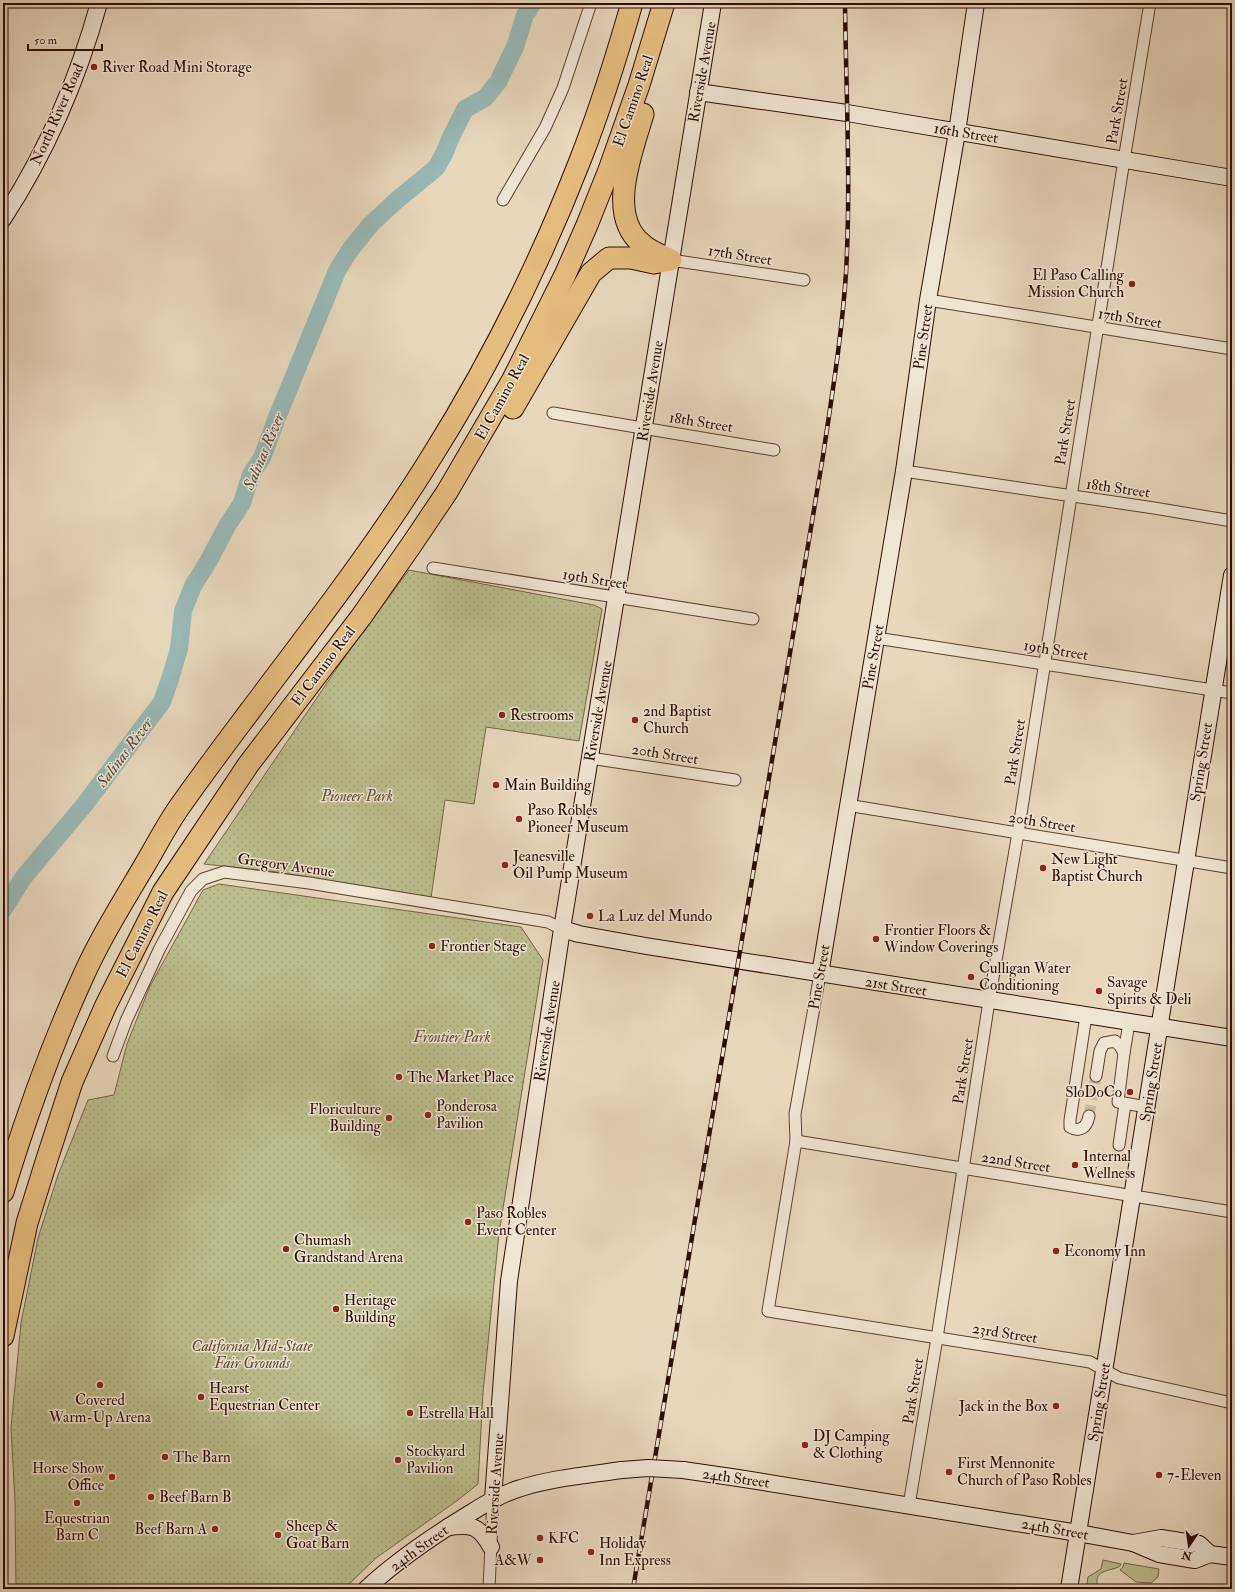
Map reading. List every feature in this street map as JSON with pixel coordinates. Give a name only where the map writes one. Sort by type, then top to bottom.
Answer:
[{"type":"highway","points":[[613,68],[616,28],[622,3]]},
{"type":"highway","name":"El Camino Real","points":[[3,1192],[45,1067],[81,979],[121,904],[176,813],[203,773],[362,562],[432,458],[463,405],[519,300],[582,156],[613,68],[632,3]]},
{"type":"highway","name":"El Camino Real","points":[[3,1336],[27,1223],[72,1082],[106,1006],[163,892],[248,765],[361,617],[447,492],[513,379],[565,275],[609,170],[639,85],[664,3]]},
{"type":"highway","points":[[671,260],[651,251],[634,236],[627,227],[623,202],[624,188],[633,148],[660,59],[674,3]]},
{"type":"highway","points":[[361,617],[377,607],[451,503],[517,402],[591,272],[608,258],[631,258],[654,263],[671,260]]},
{"type":"main road","name":"North River Road","points":[[3,219],[20,192],[57,120],[89,36],[99,3]]},
{"type":"main road","name":"Riverside Avenue","points":[[493,1499],[509,1281],[562,929],[645,428],[698,92],[714,3]]},
{"type":"main road","name":"Pine Street","points":[[820,974],[847,805],[904,471],[928,300],[957,132],[976,3]]},
{"type":"main road","name":"16th Street","points":[[698,92],[847,113],[1232,178]]},
{"type":"main road","name":"Spring Street","points":[[1069,1589],[1232,575]]},
{"type":"main road","name":"21st Street","points":[[562,929],[579,934],[646,946],[1160,1028],[1232,1038]]},
{"type":"main road","name":"24th Street","points":[[366,1589],[423,1543],[493,1499],[519,1488],[547,1481],[622,1470],[648,1468],[683,1470],[909,1505],[1133,1543],[1161,1538],[1199,1544],[1210,1554],[1232,1557]]},
{"type":"main road","points":[[448,1527],[462,1525],[474,1528],[484,1534],[491,1547]]},
{"type":"street","points":[[503,200],[545,128],[560,94],[591,3]]},
{"type":"street","name":"Park Street","points":[[909,1505],[1150,3]]},
{"type":"street","name":"17th Street","points":[[671,260],[804,280]]},
{"type":"street","name":"17th Street","points":[[928,300],[1232,349]]},
{"type":"street","name":"18th Street","points":[[553,414],[774,450]]},
{"type":"street","name":"18th Street","points":[[904,471],[1232,522]]},
{"type":"street","name":"19th Street","points":[[432,568],[753,619]]},
{"type":"street","name":"19th Street","points":[[876,638],[1232,693]]},
{"type":"street","name":"20th Street","points":[[590,758],[735,780]]},
{"type":"street","name":"20th Street","points":[[847,805],[1232,868]]},
{"type":"street","name":"Gregory Avenue","points":[[113,1056],[126,1021],[160,948],[191,892],[203,879],[224,872],[317,884],[548,922],[562,929]]},
{"type":"street","name":"Pine Street","points":[[768,1311],[796,1141],[795,1114],[820,974]]},
{"type":"street","points":[[1086,1016],[1070,1127],[1080,1130],[1085,1127],[1089,1116]]},
{"type":"street","points":[[1129,1023],[1118,1102],[1147,1108]]},
{"type":"street","points":[[1096,1076],[1100,1050],[1104,1043],[1115,1041],[1124,1053]]},
{"type":"street","points":[[1119,1145],[1125,1104]]},
{"type":"street","name":"22nd Street","points":[[796,1141],[1232,1212]]},
{"type":"street","name":"23rd Street","points":[[768,1311],[1090,1362],[1119,1378],[1232,1403]]},
{"type":"street","name":"Riverside Avenue","points":[[489,1589],[493,1499]]},
{"type":"green space","name":"Pioneer Park","points":[[409,570],[594,605],[602,609],[579,741],[486,727],[474,804],[445,800],[431,898],[277,872],[204,864],[348,652]]},
{"type":"green space","name":"California Mid-State Fair Grounds","points":[[219,884],[521,927],[543,960],[499,1233],[483,1393],[478,1484],[458,1500],[376,1558],[344,1589],[16,1589],[15,1501],[11,1428],[21,1323],[38,1238],[58,1175],[88,1100],[114,1095],[127,1044],[150,986],[203,890]]},
{"type":"green space","points":[[1103,1560],[1121,1564],[1116,1568],[1100,1574],[1097,1582],[1098,1589],[1086,1589],[1088,1577],[1101,1569]]},
{"type":"green space","points":[[1124,1563],[1159,1569],[1158,1577],[1151,1583],[1136,1582],[1120,1570]]},
{"type":"water","points":[[371,224],[366,244],[341,270],[332,271],[333,264],[340,250],[352,238]]},
{"type":"waterway","name":"Salinas River","points":[[3,910],[23,878],[85,804],[162,702],[179,649],[183,611],[193,586],[208,562],[227,526],[242,503],[251,474],[262,458],[337,271],[350,250],[371,224],[397,200],[436,168],[465,109],[485,98],[498,82],[515,47],[525,15],[533,3]]},
{"type":"tunnel","points":[[1089,1116],[1096,1076]]},
{"type":"railway","points":[[633,1589],[823,456],[836,364],[846,273],[848,206],[845,3]]},
{"type":"place","name":"River Road Mini Storage","points":[[94,67]]},
{"type":"place","name":"El Paso Calling Mission Church","points":[[1132,284]]},
{"type":"place","name":"Restrooms","points":[[502,715]]},
{"type":"place","name":"2nd Baptist Church","points":[[635,720]]},
{"type":"place","name":"Main Building","points":[[496,785]]},
{"type":"place","name":"Paso Robles Pioneer Museum","points":[[519,819]]},
{"type":"place","name":"Jeanesville Oil Pump Museum","points":[[505,865]]},
{"type":"place","name":"New Light Baptist Church","points":[[1043,868]]},
{"type":"place","name":"La Luz del Mundo","points":[[590,916]]},
{"type":"place","name":"Frontier Floors & Window Coverings","points":[[876,939]]},
{"type":"place","name":"Frontier Stage","points":[[432,946]]},
{"type":"place","name":"Culligan Water Conditioning","points":[[971,977]]},
{"type":"place","name":"Savage Spirits & Deli","points":[[1099,991]]},
{"type":"place","name":"The Market Place","points":[[399,1077]]},
{"type":"place","name":"SloDoCo","points":[[1130,1092]]},
{"type":"place","name":"Ponderosa Pavilion","points":[[428,1115]]},
{"type":"place","name":"Floriculture Building","points":[[389,1118]]},
{"type":"place","name":"Internal Wellness","points":[[1075,1165]]},
{"type":"place","name":"Paso Robles Event Center","points":[[468,1222]]},
{"type":"place","name":"Chumash Grandstand Arena","points":[[286,1249]]},
{"type":"place","name":"Economy Inn","points":[[1056,1251]]},
{"type":"place","name":"Heritage Building","points":[[336,1309]]},
{"type":"place","name":"Covered Warm-Up Arena","points":[[100,1385]]},
{"type":"place","name":"Hearst Equestrian Center","points":[[201,1397]]},
{"type":"place","name":"Jack in the Box","points":[[1056,1406]]},
{"type":"place","name":"Estrella Hall","points":[[410,1413]]},
{"type":"place","name":"DJ Camping & Clothing","points":[[805,1445]]},
{"type":"place","name":"The Barn","points":[[165,1457]]},
{"type":"place","name":"Stockyard Pavilion","points":[[398,1460]]},
{"type":"place","name":"First Mennonite Church of Paso Robles","points":[[949,1472]]},
{"type":"place","name":"7-Eleven","points":[[1159,1475]]},
{"type":"place","name":"Horse Show Office","points":[[112,1477]]},
{"type":"place","name":"Beef Barn B","points":[[151,1497]]},
{"type":"place","name":"Equestrian Barn C","points":[[77,1503]]},
{"type":"place","name":"Beef Barn A","points":[[215,1529]]},
{"type":"place","name":"Sheep & Goat Barn","points":[[278,1535]]},
{"type":"place","name":"KFC","points":[[540,1538]]},
{"type":"place","name":"Holiday Inn Express","points":[[591,1552]]},
{"type":"place","name":"A&W","points":[[540,1560]]},
{"type":"park label","name":"Frontier Park","points":[[452,1037]]}]
